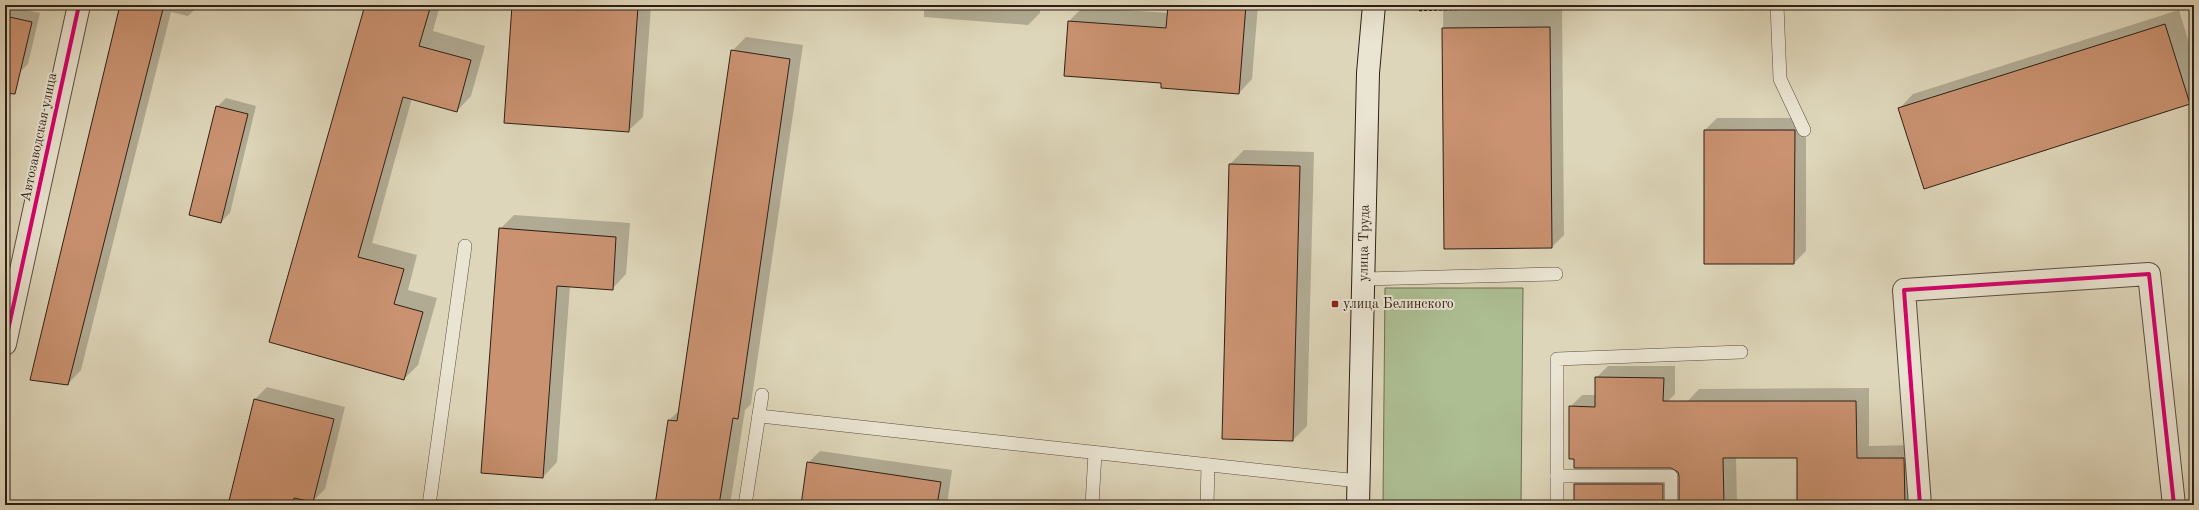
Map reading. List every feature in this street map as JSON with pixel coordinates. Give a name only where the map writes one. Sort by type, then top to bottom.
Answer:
[{"type":"street","name":"Автозаводская улица","points":[[5,344],[78,5]]},
{"type":"street","name":"улица Труда","points":[[1358,505],[1368,73],[1374,5]]},
{"type":"street","points":[[1920,505],[1904,290],[2149,274],[2174,505]]},
{"type":"lane","points":[[1777,5],[1780,79],[1804,130]]},
{"type":"lane","points":[[429,505],[465,246]]},
{"type":"lane","points":[[1364,279],[1556,274]]},
{"type":"lane","points":[[1557,505],[1557,359],[1741,352]]},
{"type":"lane","points":[[745,505],[762,395]]},
{"type":"lane","points":[[759,416],[1358,481]]},
{"type":"lane","points":[[1092,505],[1095,453]]},
{"type":"lane","points":[[1207,505],[1208,465]]},
{"type":"lane","points":[[1557,476],[1671,476],[1672,505]]},
{"type":"path","points":[[1419,5],[1419,10],[1590,5]]},
{"type":"green space","points":[[1385,288],[1523,288],[1521,503],[1383,502]]},
{"type":"building","points":[[120,5],[164,5],[68,385],[30,380]]},
{"type":"building","points":[[365,5],[431,5],[419,46],[471,60],[457,112],[403,97],[358,257],[404,269],[394,304],[423,312],[404,380],[269,342]]},
{"type":"building","points":[[512,5],[608,5],[638,7],[629,132],[504,123]]},
{"type":"building","points":[[1168,5],[1246,5],[1239,94],[1161,88],[1161,83],[1064,76],[1068,21],[1166,28]]},
{"type":"building","points":[[5,16],[32,22],[15,94],[5,93]]},
{"type":"building","points":[[2165,24],[2190,104],[1924,189],[1898,108]]},
{"type":"building","points":[[1550,27],[1552,248],[1444,249],[1442,28]]},
{"type":"building","points":[[731,50],[790,59],[738,419],[733,418],[719,505],[655,505],[668,420],[677,421]]},
{"type":"building","points":[[216,106],[248,114],[221,223],[189,215]]},
{"type":"building","points":[[1704,130],[1795,130],[1794,264],[1704,264]]},
{"type":"building","points":[[1229,164],[1300,166],[1293,441],[1222,439]]},
{"type":"building","points":[[499,228],[616,237],[613,290],[557,286],[543,478],[481,473]]},
{"type":"building","points":[[1595,377],[1664,378],[1663,401],[1856,401],[1857,458],[1904,458],[1905,505],[1797,505],[1797,458],[1723,458],[1724,505],[1679,505],[1679,476],[1678,472],[1671,468],[1574,468],[1574,459],[1569,459],[1569,406],[1595,407]]},
{"type":"building","points":[[254,399],[334,419],[313,502],[294,498],[293,505],[228,505]]},
{"type":"building","points":[[807,462],[941,482],[937,505],[801,505]]},
{"type":"building","points":[[1574,484],[1663,484],[1663,505],[1574,505]]},
{"type":"cycle path","points":[[5,344],[79,5]]},
{"type":"cycle path","points":[[1920,505],[1904,290],[2149,274],[2174,505]]},
{"type":"place","name":"улица Белинского","points":[[1335,304]]}]
